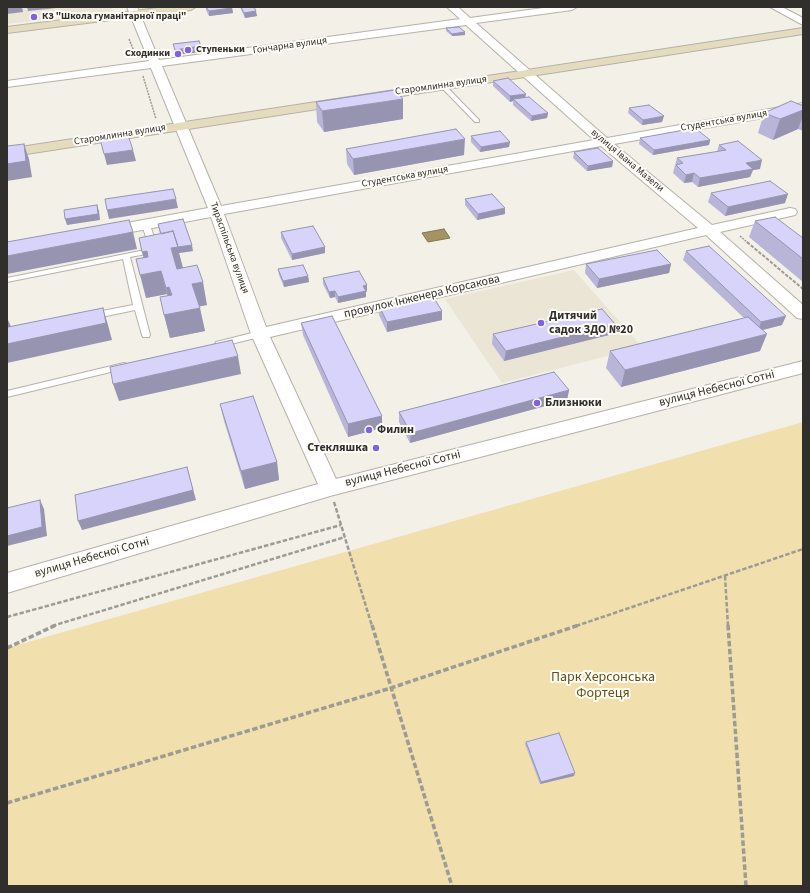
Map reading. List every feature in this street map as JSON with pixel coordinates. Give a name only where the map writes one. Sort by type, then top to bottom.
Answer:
[{"type":"street","points":[[7,30],[134,10],[191,7]]},
{"type":"street","name":"вулиця Івана Мазепи","points":[[452,7],[605,143],[709,230],[803,314]]},
{"type":"street","name":"Гончарна вулиця","points":[[7,84],[572,7]]},
{"type":"street","points":[[775,7],[803,22]]},
{"type":"street","name":"Тираспільська вулиця","points":[[134,10],[216,211],[260,334],[330,488]]},
{"type":"street","name":"Старомлинна вулиця","points":[[7,153],[180,125],[803,31]]},
{"type":"street","name":"Студентська вулиця","points":[[92,234],[803,107]]},
{"type":"street","name":"провулок Інженера Корсакова","points":[[260,334],[709,230],[763,221],[790,212]]},
{"type":"street","name":"вулиця Небесної Сотні","points":[[7,583],[330,488],[803,367]]},
{"type":"lane","points":[[443,86],[477,121]]},
{"type":"lane","points":[[7,280],[154,250],[146,224]]},
{"type":"lane","points":[[126,256],[146,335]]},
{"type":"lane","points":[[84,318],[138,307]]},
{"type":"lane","name":"провулок Інженера Корсакова","points":[[207,347],[260,334]]},
{"type":"lane","points":[[7,394],[130,365]]},
{"type":"path","points":[[728,226],[803,289]]},
{"type":"path","points":[[330,488],[452,886]]},
{"type":"path","points":[[7,617],[341,525]]},
{"type":"path","points":[[7,648],[48,627],[345,537]]},
{"type":"path","points":[[7,803],[391,688],[803,549]]},
{"type":"path","points":[[725,576],[746,886]]},
{"type":"shaded area","name":"КЗ \"Школа гуманітарної праці\"","points":[[7,7],[112,7],[113,11],[7,24]]},
{"type":"shaded area","points":[[444,229],[450,238],[428,242],[422,233]]},
{"type":"shaded area","name":"Дитячий садок ЗДО №20","points":[[574,270],[642,347],[502,383],[445,299]]},
{"type":"green space","name":"Парк Херсонська Фортеця","points":[[803,422],[803,886],[7,886],[7,648]]},
{"type":"building","points":[[206,7],[232,7],[232,8],[209,11]]},
{"type":"building","points":[[241,7],[254,7],[256,11],[244,13]]},
{"type":"building","points":[[459,27],[465,32],[452,34],[446,28]]},
{"type":"building","points":[[199,41],[201,46],[175,50],[173,44]]},
{"type":"building","points":[[508,78],[526,94],[510,96],[493,81]]},
{"type":"building","points":[[395,90],[403,99],[322,111],[316,102]]},
{"type":"building","points":[[529,97],[548,113],[532,116],[513,99]]},
{"type":"building","points":[[791,101],[803,105],[803,110],[780,119],[764,113]]},
{"type":"building","points":[[649,105],[664,116],[643,120],[629,108]]},
{"type":"building","points":[[695,128],[710,140],[654,150],[640,138]]},
{"type":"building","points":[[456,129],[465,139],[353,159],[346,149]]},
{"type":"building","points":[[500,131],[510,142],[481,147],[471,136]]},
{"type":"building","points":[[128,135],[133,150],[104,154],[100,139]]},
{"type":"building","points":[[738,141],[762,160],[746,163],[753,169],[700,178],[694,173],[686,175],[676,165],[683,163],[677,158],[726,150],[719,145]]},
{"type":"building","points":[[24,144],[26,161],[7,164],[7,146]]},
{"type":"building","points":[[598,148],[613,161],[588,166],[574,152]]},
{"type":"building","points":[[770,181],[788,194],[728,207],[711,193]]},
{"type":"building","points":[[173,189],[176,199],[107,210],[105,199]]},
{"type":"building","points":[[492,194],[505,208],[478,214],[465,199]]},
{"type":"building","points":[[97,205],[98,214],[65,219],[64,210]]},
{"type":"building","points":[[775,217],[803,238],[803,259],[755,221]]},
{"type":"building","points":[[183,219],[192,245],[178,247],[173,231],[161,234],[158,224]]},
{"type":"building","points":[[129,220],[133,232],[7,256],[7,242]]},
{"type":"building","points":[[313,226],[325,247],[292,254],[281,232]]},
{"type":"building","points":[[173,231],[178,247],[171,248],[177,269],[197,265],[203,282],[192,284],[200,308],[164,315],[160,297],[172,295],[169,287],[166,288],[161,271],[140,275],[136,259],[148,257],[147,251],[142,252],[139,238]]},
{"type":"building","points":[[709,246],[786,316],[761,322],[686,251]]},
{"type":"building","points":[[657,250],[671,264],[599,279],[586,264]]},
{"type":"building","points":[[303,265],[308,276],[283,281],[278,269]]},
{"type":"building","points":[[359,271],[367,285],[363,286],[366,291],[338,297],[335,291],[329,292],[323,278]]},
{"type":"building","points":[[432,295],[442,311],[387,322],[379,306]]},
{"type":"building","points":[[103,308],[106,323],[7,344],[7,318],[8,327]]},
{"type":"building","points":[[602,309],[615,324],[506,351],[493,334]]},
{"type":"building","points":[[332,316],[382,416],[348,424],[301,323]]},
{"type":"building","points":[[748,317],[767,334],[625,370],[610,351]]},
{"type":"building","points":[[232,340],[238,356],[113,384],[110,367]]},
{"type":"building","points":[[554,372],[569,390],[411,433],[399,412]]},
{"type":"building","points":[[253,396],[277,462],[241,471],[220,404]]},
{"type":"building","points":[[187,467],[193,490],[78,521],[75,495]]},
{"type":"building","points":[[40,500],[42,527],[7,536],[7,508]]},
{"type":"building","points":[[559,733],[575,773],[541,782],[526,742]]},
{"type":"place","name":"КЗ \"Школа гуманітарної праці\"","points":[[34,17]]},
{"type":"place","name":"Ступеньки","points":[[188,50]]},
{"type":"place","name":"Сходинки","points":[[178,54]]},
{"type":"place","name":"Дитячий садок ЗДО №20","points":[[541,323]]},
{"type":"place","name":"Близнюки","points":[[537,403]]},
{"type":"place","name":"Филин","points":[[369,430]]},
{"type":"place","name":"Стекляшка","points":[[376,448]]}]
